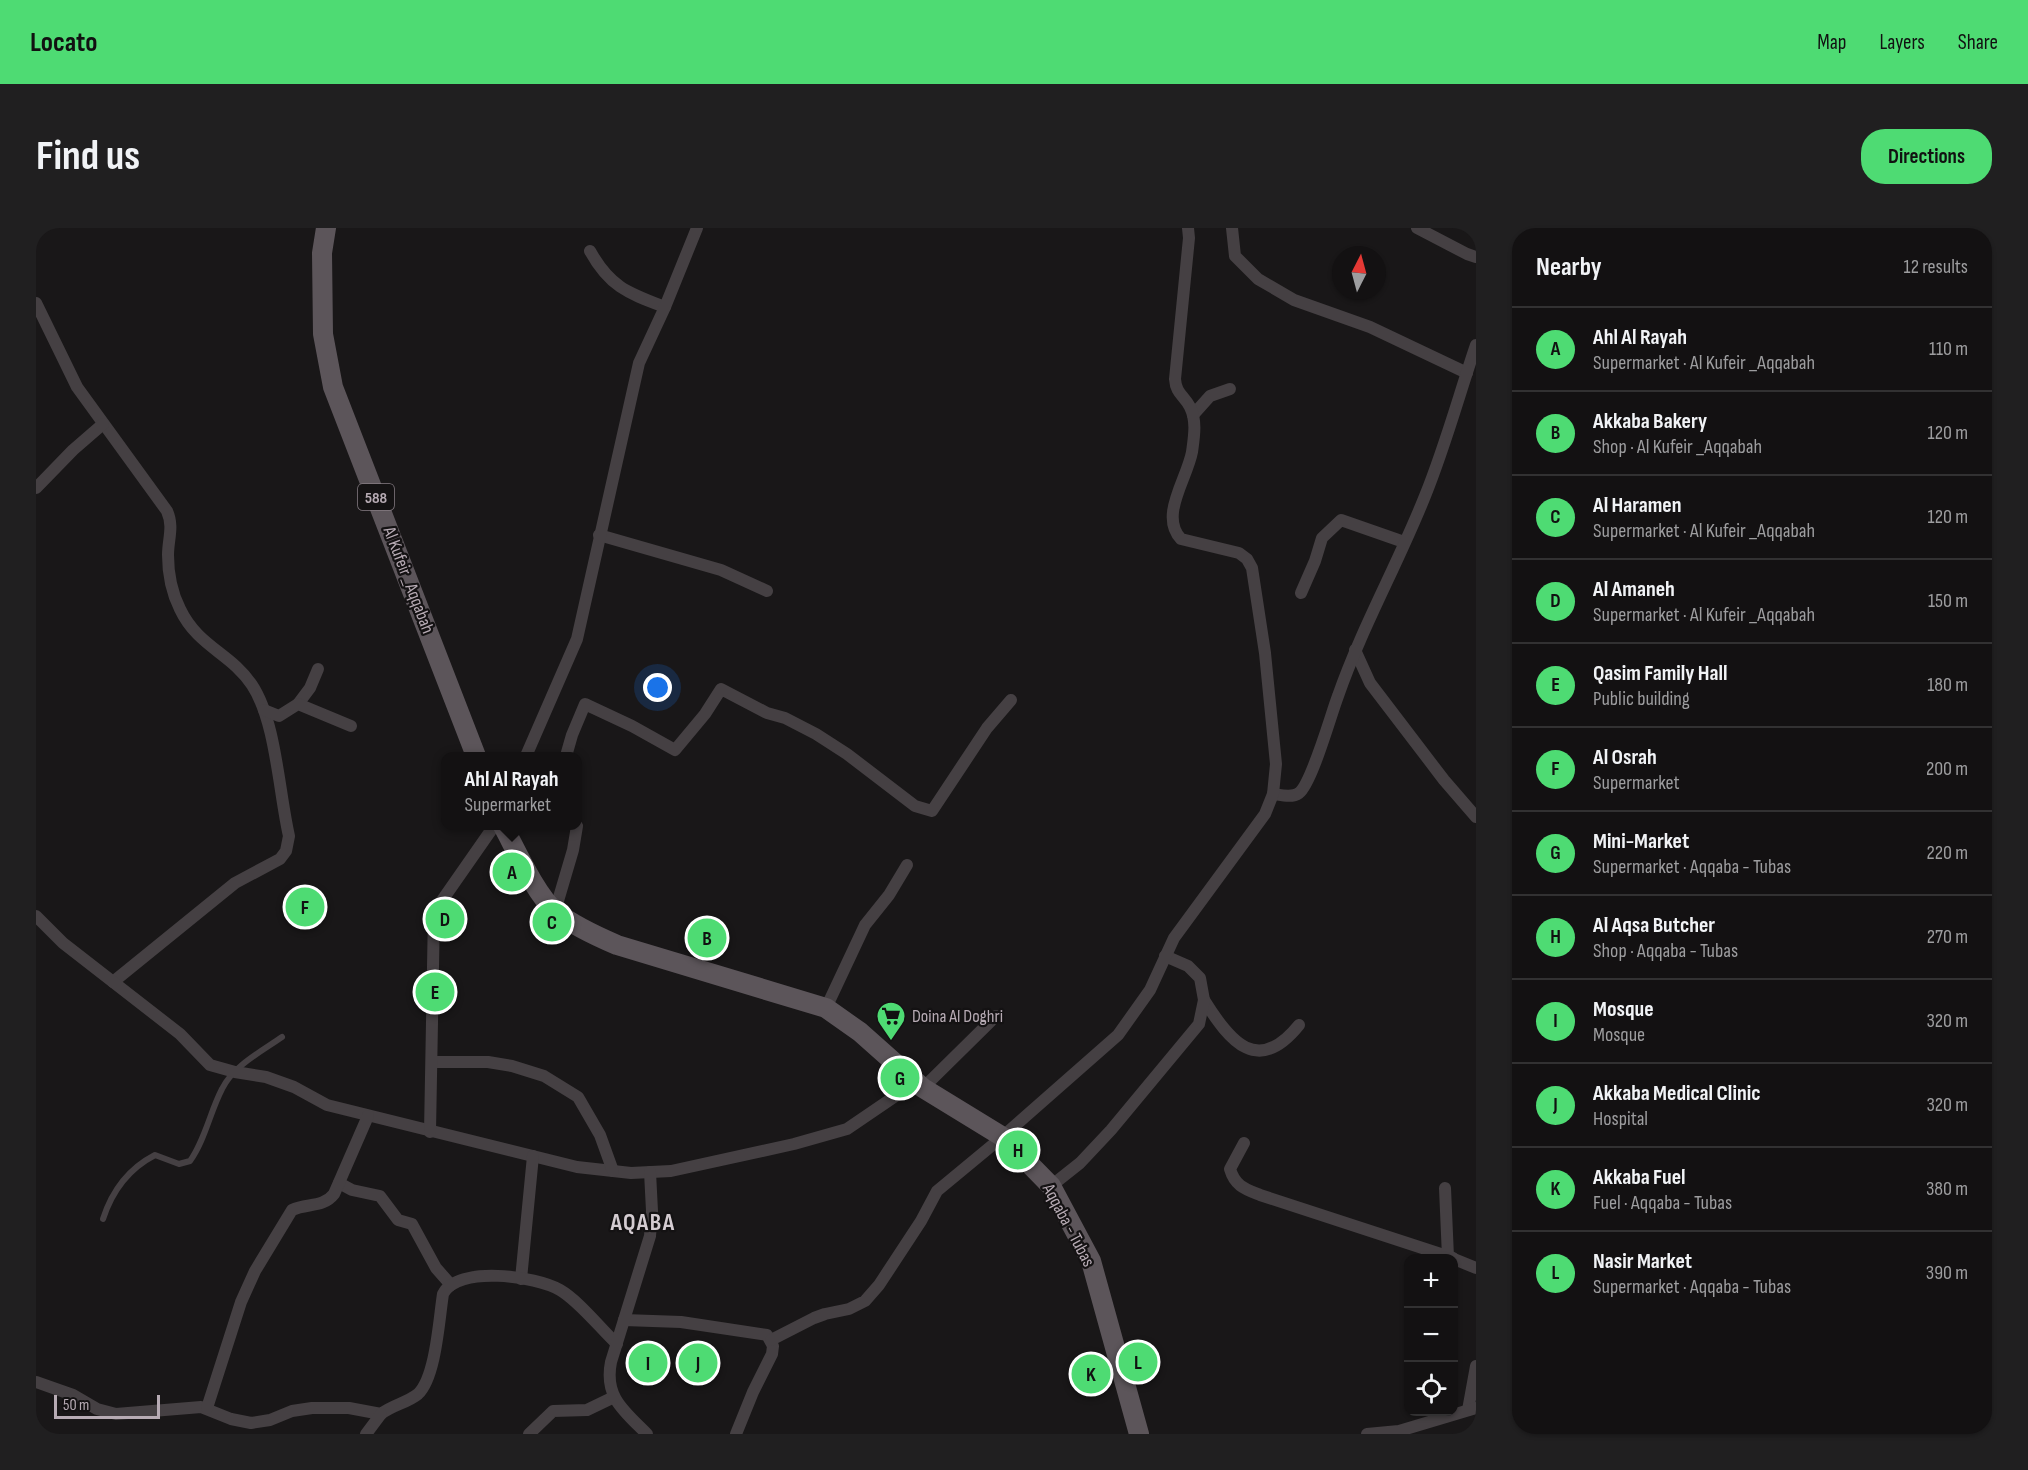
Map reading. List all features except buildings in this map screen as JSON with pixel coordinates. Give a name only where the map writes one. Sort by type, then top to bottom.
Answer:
[{"type":"main road","name":"Al Kufeir _Aqqabah","points":[[326,228],[322,253],[322,334],[333,387],[474,752]]},
{"type":"main road","points":[[506,830],[540,891],[555,911]]},
{"type":"main road","name":"Aqqaba - Tubas","points":[[555,911],[584,930],[617,945],[826,1008],[860,1032],[920,1085],[1004,1137],[1051,1186],[1091,1261],[1139,1434]]},
{"type":"street","points":[[528,752],[577,639],[639,363],[697,228]]},
{"type":"street","points":[[771,1340],[814,1318],[849,1309],[865,1301],[879,1285],[921,1221],[937,1191],[1004,1137],[1118,1035],[1150,990],[1174,938],[1258,826],[1273,794],[1276,764],[1265,653],[1252,568],[1239,553],[1181,539],[1172,525],[1173,506],[1191,454],[1194,425],[1193,415],[1186,401],[1176,389],[1175,379],[1189,238],[1188,228]]},
{"type":"street","points":[[1232,228],[1235,256],[1258,279],[1294,300],[1370,327],[1467,373]]},
{"type":"street","points":[[1417,228],[1476,257]]},
{"type":"street","points":[[590,251],[599,267],[614,285],[665,307]]},
{"type":"street","points":[[36,303],[77,387],[171,519],[172,529],[168,556],[171,581],[179,608],[202,641],[246,676],[259,698],[264,710],[289,836],[286,851],[279,859],[235,883],[113,982]]},
{"type":"street","points":[[1273,794],[1291,796],[1299,793],[1320,751],[1355,651],[1426,496],[1476,345]]},
{"type":"street","points":[[1193,415],[1210,396],[1230,389]]},
{"type":"street","points":[[36,488],[73,450],[104,423]]},
{"type":"street","points":[[1301,593],[1322,538],[1341,520],[1404,542]]},
{"type":"street","points":[[599,535],[721,570],[767,591]]},
{"type":"street","points":[[1355,651],[1370,683],[1444,780],[1476,817]]},
{"type":"street","points":[[264,710],[279,716],[298,704],[310,688],[318,669]]},
{"type":"street","points":[[567,752],[585,704],[632,726],[675,750],[705,714],[721,689],[767,713],[785,718],[816,734],[847,754],[915,806],[932,811],[987,728],[1011,700]]},
{"type":"street","points":[[298,704],[351,726]]},
{"type":"street","points":[[430,1132],[434,912],[491,830]]},
{"type":"street","points":[[555,911],[577,830]]},
{"type":"street","points":[[826,1008],[865,925],[889,895],[907,865]]},
{"type":"street","points":[[36,916],[63,944],[180,1034],[210,1065],[267,1077],[294,1087],[327,1105],[430,1132],[577,1167],[631,1173],[670,1171],[794,1144],[847,1129],[920,1085],[996,1016]]},
{"type":"street","points":[[1166,956],[1188,966],[1200,978],[1204,1000],[1217,1021],[1237,1042],[1251,1050],[1265,1051],[1287,1040],[1299,1025]]},
{"type":"street","points":[[1051,1186],[1080,1163],[1176,1053],[1199,1024],[1204,1000]]},
{"type":"street","points":[[432,1062],[468,1061],[512,1066],[544,1076],[578,1097],[600,1135],[614,1171]]},
{"type":"street","points":[[207,1408],[241,1302],[255,1271],[292,1210],[300,1206],[324,1203],[334,1194],[369,1116]]},
{"type":"street","points":[[1244,1143],[1230,1169],[1233,1179],[1240,1186],[1260,1195],[1439,1254]]},
{"type":"street","points":[[521,1279],[532,1156]]},
{"type":"street","points":[[647,1434],[624,1412],[614,1397],[610,1371],[650,1236],[652,1211],[650,1172]]},
{"type":"street","points":[[339,1183],[352,1190],[380,1196],[398,1220],[412,1224],[418,1231],[436,1269],[451,1285]]},
{"type":"street","points":[[1445,1188],[1451,1254]]},
{"type":"street","points":[[1458,1261],[1476,1268]]},
{"type":"street","points":[[366,1434],[381,1414],[417,1395],[427,1381],[432,1364],[443,1294],[451,1285],[480,1276],[521,1279],[550,1285],[569,1296],[617,1344]]},
{"type":"street","points":[[624,1320],[681,1322],[767,1335],[773,1346],[772,1354],[736,1434]]},
{"type":"street","points":[[1367,1434],[1399,1431],[1472,1409],[1476,1366]]},
{"type":"street","points":[[36,1382],[57,1388],[97,1409],[116,1414],[193,1407],[207,1408],[231,1419],[251,1423],[270,1420],[292,1411],[312,1408],[348,1408],[381,1414]]},
{"type":"street","points":[[529,1434],[553,1411],[586,1410],[614,1397]]},
{"type":"lane","points":[[103,1219],[110,1198],[125,1178],[143,1161],[155,1155],[179,1164],[190,1161],[197,1151],[223,1087],[235,1072],[282,1037]]},
{"type":"place","name":"Ahl Al Rayah","points":[[512,872]]},
{"type":"place","name":"Al Osrah","points":[[305,907]]},
{"type":"place","name":"Al Amaneh","points":[[445,919]]},
{"type":"place","name":"Al Haramen","points":[[552,922]]},
{"type":"place","name":"Akkaba Bakery","points":[[707,938]]},
{"type":"place","name":"Qasim Family Hall","points":[[435,992]]},
{"type":"place","name":"Doina Al Doghri","points":[[891,1042]]},
{"type":"place","name":"Mini-Market","points":[[900,1078]]},
{"type":"place","name":"Al Aqsa Butcher","points":[[1018,1150]]},
{"type":"place","name":"Nasir Market","points":[[1138,1362]]},
{"type":"place","name":"Mosque","points":[[648,1363]]},
{"type":"place","name":"Akkaba Medical Clinic","points":[[698,1363]]},
{"type":"place","name":"Akkaba Fuel","points":[[1091,1374]]},
{"type":"district","name":"AQABA","points":[[643,1222]]}]
